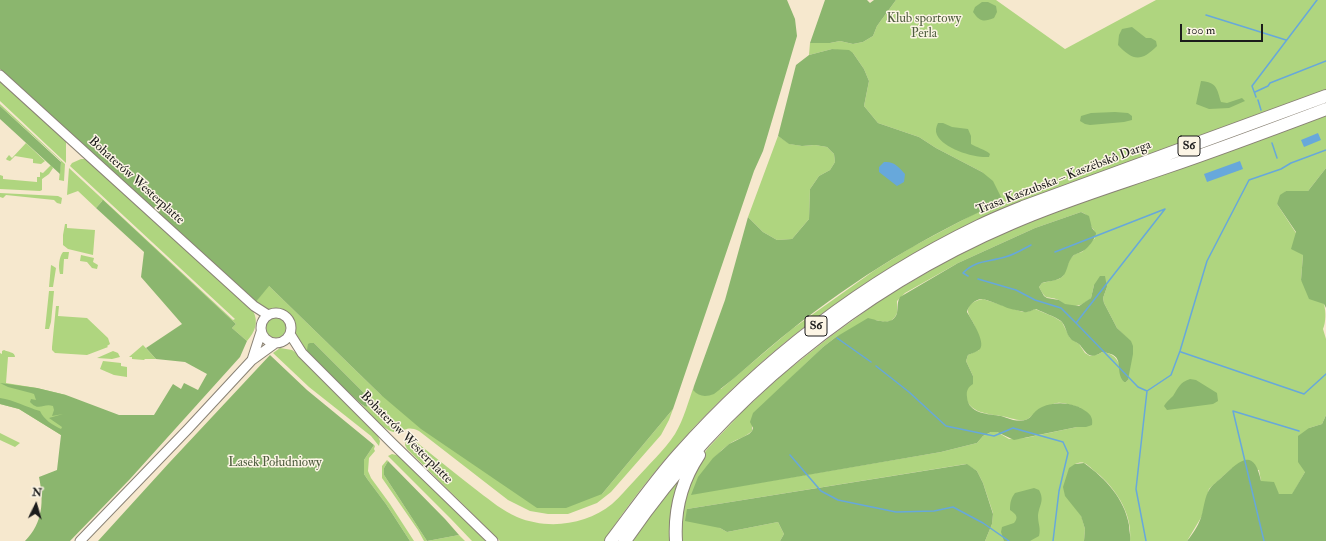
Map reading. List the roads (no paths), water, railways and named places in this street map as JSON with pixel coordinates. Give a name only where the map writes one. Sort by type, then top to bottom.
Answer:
[{"type":"highway","name":"Trasa Kaszubska – Kaszëbskô Darga","points":[[611,541],[677,456],[730,400],[810,331],[853,299],[887,277],[923,255],[979,225],[1023,207],[1326,96]]},
{"type":"highway","name":"Trasa Kaszubska – Kaszëbskô Darga","points":[[624,541],[666,485],[702,444],[754,391],[795,355],[837,323],[893,285],[970,242],[1034,214],[1210,152],[1326,109]]},
{"type":"highway","points":[[676,541],[676,514],[678,502],[688,473],[698,457],[732,413]]},
{"type":"main road","name":"Bohaterów Westerplatte","points":[[0,75],[265,317]]},
{"type":"main road","points":[[80,541],[252,360],[278,343],[287,339],[290,334],[291,324],[286,316],[277,312],[265,317],[260,327],[263,337],[268,341],[278,343]]},
{"type":"main road","points":[[252,360],[261,332]]},
{"type":"main road","name":"Bohaterów Westerplatte","points":[[290,334],[302,353],[493,541]]},
{"type":"main road","name":"Bohaterów Westerplatte","points":[[278,343],[302,353]]},
{"type":"water","points":[[1318,133],[1321,140],[1304,147],[1301,140]]},
{"type":"water","points":[[1240,161],[1243,169],[1207,182],[1204,174]]},
{"type":"water","points":[[884,162],[896,165],[901,169],[905,174],[904,182],[897,186],[879,172],[879,167]]},
{"type":"waterway","points":[[1256,97],[1252,86],[1317,0]]},
{"type":"waterway","points":[[1206,15],[1286,40]]},
{"type":"waterway","points":[[1255,92],[1268,86],[1270,83],[1326,61]]},
{"type":"waterway","points":[[1258,100],[1261,110]]},
{"type":"waterway","points":[[1272,143],[1277,158]]},
{"type":"waterway","points":[[1146,541],[1136,489],[1147,391],[1171,375],[1180,351],[1207,261],[1249,180],[1281,169],[1291,163],[1326,150]]},
{"type":"waterway","points":[[1055,252],[1165,209],[1076,323],[1138,387],[1147,391]]},
{"type":"waterway","points":[[968,276],[963,273],[972,266],[1008,256],[1031,245]]},
{"type":"waterway","points":[[978,279],[1016,290],[1035,300],[1061,308],[1076,323]]},
{"type":"waterway","points":[[837,338],[871,362]]},
{"type":"waterway","points":[[1181,352],[1304,394],[1326,374]]},
{"type":"waterway","points":[[876,366],[909,392],[946,426],[994,436],[1013,428],[1063,442],[1068,453],[1059,491],[1053,541]]},
{"type":"waterway","points":[[1264,541],[1233,411],[1299,431]]},
{"type":"waterway","points":[[790,455],[821,491],[838,500],[896,512],[934,511],[953,507],[983,523],[1009,541]]},
{"type":"park label","name":"Klub sportowy Perla","points":[[924,26]]},
{"type":"park label","name":"Lasek Południowy","points":[[275,463]]}]
